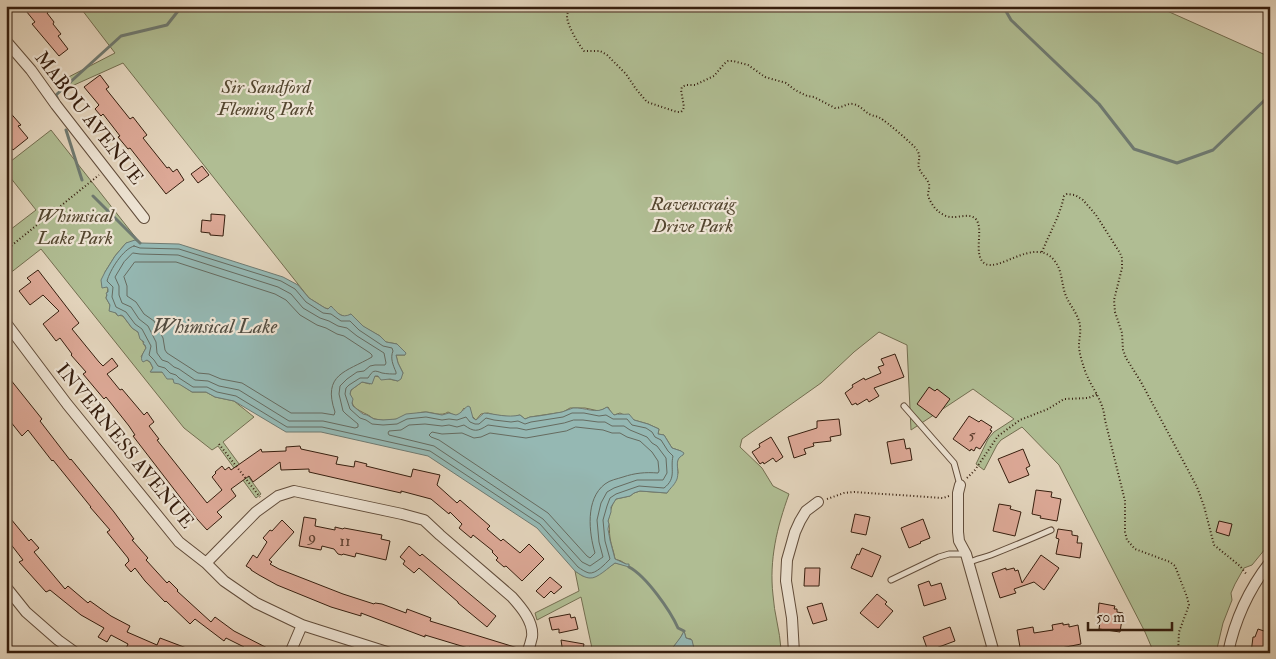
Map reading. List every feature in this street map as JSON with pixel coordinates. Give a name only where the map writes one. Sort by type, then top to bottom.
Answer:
[{"type":"street","name":"MABOU AVENUE","points":[[6,41],[31,70],[144,218]]},
{"type":"street","name":"INVERNESS AVENUE","points":[[6,323],[179,542],[206,563],[224,581],[256,603],[302,625],[390,653]]},
{"type":"street","points":[[959,489],[959,540],[967,559],[994,652]]},
{"type":"street","points":[[206,563],[256,512],[278,496],[294,491],[424,520],[520,606],[530,624],[532,636],[527,653]]},
{"type":"street","points":[[794,653],[792,618],[786,581],[787,560],[800,521],[806,511],[818,502]]},
{"type":"street","points":[[1228,653],[1240,613],[1254,584],[1270,562]]},
{"type":"street","points":[[6,587],[26,612],[76,653]]},
{"type":"street","points":[[290,653],[302,625]]},
{"type":"lane","points":[[904,406],[954,463],[959,489]]},
{"type":"lane","points":[[891,580],[939,557],[949,554],[967,559],[984,557],[1051,530]]},
{"type":"lane","points":[[982,653],[985,650],[994,652]]},
{"type":"path","points":[[582,6],[569,10],[567,17],[570,28],[579,44],[584,51],[600,51],[608,55],[626,74],[647,102],[680,112],[684,106],[682,87],[695,85],[714,76],[728,61],[748,65],[765,77],[786,83],[795,90],[836,108],[851,104],[856,105],[871,115],[881,118],[916,148],[921,155],[919,167],[930,187],[928,197],[938,211],[949,217],[969,215],[975,217],[979,229],[979,255],[985,264],[993,265],[1026,253],[1042,252],[1053,259],[1060,270],[1066,297],[1076,314],[1080,326],[1079,347],[1084,368],[1104,410],[1125,501],[1125,532],[1127,540],[1135,550],[1170,562],[1175,566],[1187,597],[1189,605],[1179,632],[1178,653]]},
{"type":"path","points":[[586,6],[608,11],[615,6]]},
{"type":"path","points":[[6,250],[107,170]]},
{"type":"path","points":[[1042,252],[1061,210],[1064,196],[1067,194],[1074,195],[1083,200],[1096,215],[1122,258],[1122,268],[1114,300],[1126,358],[1141,382],[1196,487],[1204,506],[1214,545],[1240,566],[1254,584]]},
{"type":"path","points":[[818,502],[844,493],[854,492],[943,498],[959,489],[975,470],[998,436],[1020,420],[1048,409],[1064,399],[1088,398],[1098,394]]},
{"type":"path","points":[[219,444],[266,504]]},
{"type":"green space","name":"Ravenscraig Drive Park","points":[[79,6],[1156,6],[1270,57],[1270,543],[1252,565],[1244,568],[1235,584],[1216,653],[1154,653],[1059,465],[1022,427],[1001,440],[984,470],[976,464],[988,439],[994,432],[1014,419],[973,389],[911,430],[907,345],[879,332],[821,383],[742,439],[740,447],[762,468],[773,486],[789,494],[775,544],[772,569],[774,602],[781,649],[731,653],[695,653],[691,639],[686,638],[684,631],[666,653],[593,653],[581,597],[537,620],[535,613],[579,591],[575,571],[583,576],[608,568],[615,563],[629,566],[615,559],[610,541],[608,521],[613,504],[616,499],[630,496],[640,491],[667,493],[678,473],[677,462],[681,451],[672,448],[664,435],[658,434],[659,429],[620,413],[614,415],[608,407],[599,411],[585,408],[570,408],[563,412],[525,419],[520,415],[512,417],[488,413],[481,414],[476,420],[464,408],[456,416],[448,412],[440,414],[423,412],[392,420],[379,420],[360,411],[353,405],[350,394],[351,390],[362,382],[370,384],[375,376],[398,381],[403,373],[396,355],[405,355],[397,344],[386,342],[380,336],[362,326],[351,314],[346,317],[343,316],[309,298],[123,63],[63,90],[57,83],[115,53]]},
{"type":"green space","name":"Whimsical Lake Park","points":[[51,130],[140,243],[126,243],[105,272],[108,289],[106,298],[110,305],[110,311],[123,316],[132,328],[138,332],[146,348],[141,357],[150,362],[153,368],[151,372],[162,372],[192,392],[206,392],[215,397],[234,401],[254,417],[223,442],[261,494],[256,498],[218,446],[212,450],[184,428],[41,249],[9,274],[6,270],[6,233],[36,210],[6,172],[6,165]]},
{"type":"water","name":"Whimsical Lake","points":[[135,240],[141,243],[179,244],[283,277],[298,285],[309,298],[325,308],[328,309],[331,306],[342,316],[351,314],[363,326],[386,342],[397,344],[406,353],[405,355],[396,355],[403,373],[401,379],[398,381],[390,379],[381,380],[378,376],[375,376],[372,384],[362,382],[351,390],[353,406],[363,414],[374,419],[396,419],[406,414],[426,412],[456,415],[468,406],[473,418],[476,420],[484,413],[506,416],[520,415],[525,419],[573,408],[595,411],[607,407],[614,415],[629,414],[634,420],[659,429],[658,434],[664,435],[672,448],[684,453],[678,459],[678,475],[675,483],[667,493],[640,491],[630,496],[616,499],[611,507],[608,529],[615,559],[629,564],[629,567],[615,563],[596,577],[582,576],[575,571],[537,528],[428,456],[321,432],[286,432],[234,401],[215,397],[206,392],[192,392],[174,383],[173,379],[167,379],[162,372],[150,372],[153,368],[150,362],[147,360],[143,362],[142,359],[146,348],[143,344],[144,342],[140,339],[138,332],[132,328],[123,316],[118,316],[116,313],[109,311],[110,305],[106,298],[108,289],[107,287],[102,288],[101,280],[115,256],[126,243]]},
{"type":"water","points":[[684,631],[686,638],[692,640],[695,653],[670,653],[681,637]]},
{"type":"building","points":[[22,6],[55,6],[47,13],[61,34],[58,36],[68,49],[59,56],[32,24],[35,22]]},
{"type":"building","points":[[100,75],[109,87],[106,89],[130,119],[133,117],[147,135],[143,138],[167,168],[169,167],[173,172],[177,169],[184,180],[166,194],[130,148],[128,149],[118,137],[120,136],[103,114],[101,116],[95,109],[99,105],[84,87]]},
{"type":"building","points":[[6,108],[21,125],[18,126],[28,138],[13,150],[6,142]]},
{"type":"building","points":[[202,166],[209,175],[198,183],[191,174]]},
{"type":"building","points":[[211,214],[225,215],[223,236],[201,232],[202,220],[211,221]]},
{"type":"building","points":[[38,270],[79,323],[72,329],[99,362],[103,366],[112,358],[118,366],[107,374],[144,415],[147,412],[154,422],[149,426],[159,439],[157,440],[207,503],[222,490],[212,477],[222,466],[225,470],[229,467],[231,470],[261,449],[262,452],[286,451],[286,447],[300,446],[301,449],[338,457],[336,464],[354,467],[355,461],[367,464],[366,466],[411,477],[413,469],[440,475],[437,485],[457,503],[460,500],[490,526],[487,529],[501,541],[503,539],[520,553],[529,544],[544,559],[522,581],[506,566],[504,567],[496,560],[498,558],[493,551],[473,535],[471,538],[459,528],[462,524],[450,512],[449,514],[431,499],[309,472],[309,469],[281,470],[280,462],[253,482],[249,476],[231,489],[236,496],[217,512],[222,517],[207,530],[133,436],[135,435],[129,426],[106,397],[104,399],[83,374],[86,372],[71,355],[60,338],[56,341],[43,324],[59,311],[43,295],[30,305],[19,291],[31,282],[27,278]]},
{"type":"building","points":[[895,354],[904,377],[874,388],[879,396],[869,402],[867,399],[857,405],[856,403],[852,405],[845,393],[853,387],[852,385],[864,378],[865,380],[881,373],[878,367],[884,365],[881,359]]},
{"type":"building","points":[[6,374],[42,419],[40,421],[70,460],[114,512],[134,539],[132,540],[148,558],[146,560],[167,583],[169,581],[177,591],[211,622],[215,617],[234,631],[277,653],[241,653],[244,647],[226,638],[224,641],[195,619],[190,624],[165,602],[135,568],[131,572],[125,565],[129,561],[128,558],[107,532],[110,530],[28,430],[22,436],[6,416]]},
{"type":"building","points":[[929,387],[935,391],[937,389],[950,399],[936,418],[917,404]]},
{"type":"building","points":[[969,416],[979,422],[981,420],[992,427],[990,430],[992,431],[980,449],[976,447],[974,451],[971,449],[970,451],[953,439]]},
{"type":"building","points":[[839,419],[841,435],[830,437],[831,441],[813,443],[814,446],[804,449],[806,454],[794,458],[788,437],[817,428],[817,421]]},
{"type":"building","points":[[771,437],[783,457],[776,462],[773,458],[764,464],[763,462],[760,464],[752,452],[760,447],[759,444]]},
{"type":"building","points":[[904,439],[906,449],[910,448],[912,460],[891,464],[887,442]]},
{"type":"building","points":[[1023,449],[1030,466],[1026,468],[1029,475],[1009,483],[998,459]]},
{"type":"building","points":[[1036,490],[1052,492],[1051,497],[1061,499],[1057,521],[1040,518],[1041,516],[1032,514]]},
{"type":"building","points":[[999,504],[1011,506],[1010,509],[1021,512],[1015,536],[993,531]]},
{"type":"building","points":[[6,513],[29,541],[31,539],[39,548],[34,552],[65,589],[68,586],[88,603],[90,601],[111,616],[130,626],[127,632],[157,645],[160,638],[197,653],[124,653],[128,644],[111,635],[107,642],[98,637],[104,628],[81,615],[50,590],[46,592],[19,562],[23,560],[6,538]]},
{"type":"building","points":[[855,514],[870,517],[866,535],[851,532]]},
{"type":"building","points":[[304,517],[316,519],[315,526],[335,530],[335,527],[344,528],[382,535],[381,539],[390,541],[386,560],[356,553],[355,557],[342,555],[338,554],[334,549],[322,546],[321,550],[299,546]]},
{"type":"building","points":[[923,519],[930,538],[909,548],[901,528]]},
{"type":"building","points":[[282,520],[294,532],[269,560],[272,562],[270,564],[343,594],[374,604],[382,604],[406,613],[407,609],[431,618],[430,621],[521,649],[520,653],[486,653],[425,635],[425,637],[361,613],[361,616],[331,607],[277,585],[259,575],[246,566],[253,555],[257,558],[267,542],[263,538]]},
{"type":"building","points":[[1219,521],[1232,524],[1229,536],[1216,532]]},
{"type":"building","points":[[1058,529],[1072,531],[1072,535],[1078,536],[1077,543],[1082,543],[1080,558],[1056,554],[1059,539],[1056,538]]},
{"type":"building","points":[[409,546],[420,556],[422,554],[496,616],[487,627],[419,568],[414,573],[403,564],[405,561],[400,557]]},
{"type":"building","points":[[862,548],[881,556],[872,577],[851,568]]},
{"type":"building","points":[[1041,555],[1059,568],[1044,590],[1034,582],[1014,589],[1016,593],[1000,598],[992,573],[1006,568],[1006,570],[1014,568],[1015,571],[1018,570],[1022,583]]},
{"type":"building","points":[[805,568],[820,568],[819,586],[804,586]]},
{"type":"building","points":[[550,577],[562,587],[554,594],[551,591],[544,598],[536,591]]},
{"type":"building","points":[[929,581],[931,586],[941,583],[946,599],[924,606],[918,585]]},
{"type":"building","points":[[877,594],[887,602],[885,604],[893,611],[878,628],[860,613]]},
{"type":"building","points":[[822,603],[827,620],[813,624],[807,607]]},
{"type":"building","points":[[1099,603],[1115,606],[1114,609],[1117,609],[1117,612],[1123,613],[1120,632],[1099,629],[1101,615],[1098,614]]},
{"type":"building","points":[[570,614],[571,618],[575,617],[578,629],[559,633],[559,629],[552,630],[549,618]]},
{"type":"building","points":[[1063,623],[1063,625],[1069,624],[1069,627],[1078,625],[1081,644],[1046,651],[1046,653],[1021,653],[1017,630],[1033,627],[1034,633],[1053,630],[1052,625]]},
{"type":"building","points":[[950,627],[955,641],[928,651],[923,637]]},
{"type":"building","points":[[1258,629],[1270,633],[1270,653],[1251,653],[1253,637],[1255,637]]},
{"type":"building","points":[[561,640],[584,644],[582,653],[563,653]]},
{"type":"waterway","points":[[58,100],[56,95],[121,36],[167,25],[182,6]]},
{"type":"waterway","points":[[1003,6],[1011,20],[1099,104],[1134,149],[1177,163],[1213,150],[1270,95]]},
{"type":"waterway","points":[[66,130],[82,180]]},
{"type":"waterway","points":[[93,196],[140,243]]},
{"type":"waterway","points":[[629,567],[636,571],[650,586],[678,628],[684,631]]},
{"type":"park label","name":"Sir Sandford Fleming Park","points":[[266,98]]}]
